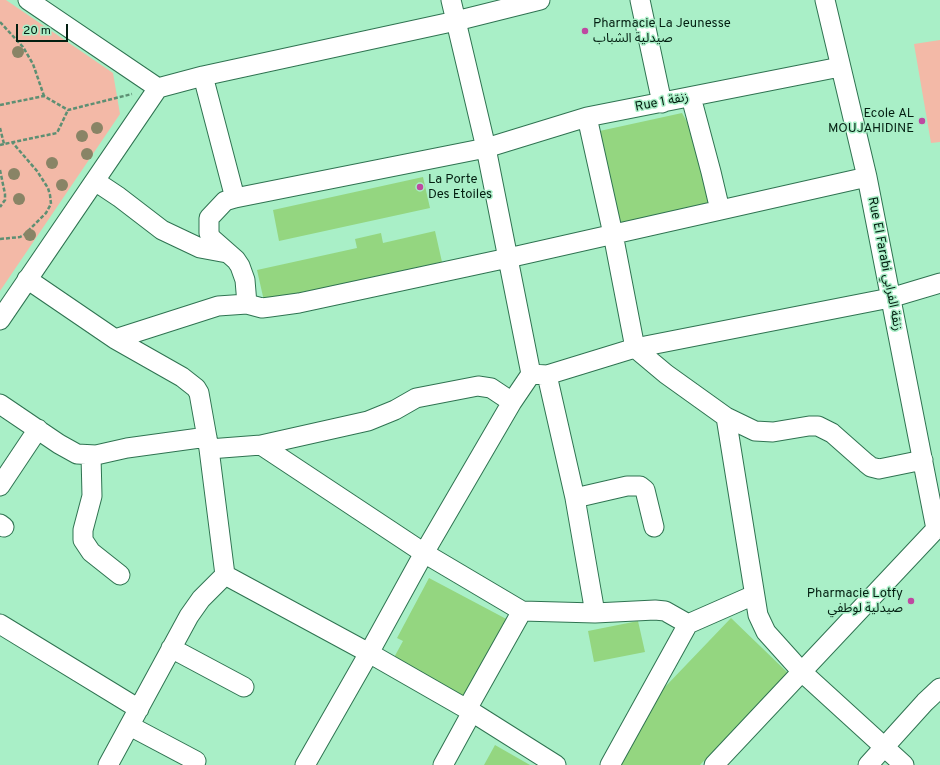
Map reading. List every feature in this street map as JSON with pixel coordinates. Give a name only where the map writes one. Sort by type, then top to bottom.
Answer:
[{"type":"street","points":[[28,0],[158,88]]},
{"type":"street","points":[[451,0],[486,148],[508,258],[539,374],[575,498],[595,613]]},
{"type":"street","points":[[640,0],[662,103]]},
{"type":"street","name":"Rue El Farabi زنقة الفرابي","points":[[825,0],[867,177],[890,298],[938,531]]},
{"type":"street","points":[[0,320],[158,88],[203,76],[456,21],[529,1]]},
{"type":"street","name":"Rue 1 زنقة","points":[[247,304],[245,280],[240,266],[228,252],[211,238],[209,233],[209,218],[225,201],[486,148],[587,117],[840,67]]},
{"type":"street","points":[[203,76],[235,198]]},
{"type":"street","points":[[691,97],[720,210]]},
{"type":"street","points":[[587,117],[613,234],[635,348],[666,374],[726,417],[755,431],[779,431],[818,426],[832,433],[866,463],[875,468],[923,460]]},
{"type":"street","points":[[115,339],[218,306],[247,304],[262,308],[299,303],[508,258],[867,177]]},
{"type":"street","points":[[95,181],[119,197],[162,230],[200,248],[228,252]]},
{"type":"street","points":[[28,279],[115,339],[165,366],[196,388],[199,393],[208,443],[225,575]]},
{"type":"street","points":[[305,765],[424,553],[512,402],[539,374],[635,348],[890,298],[940,283]]},
{"type":"street","points":[[0,404],[38,428],[59,444],[77,454],[96,455],[127,448],[208,443],[261,445],[368,421],[395,410],[416,398],[478,386],[491,388],[512,402]]},
{"type":"street","points":[[726,417],[754,595],[758,615],[766,632],[802,672],[904,765]]},
{"type":"street","points":[[0,486],[38,428]]},
{"type":"street","points":[[261,445],[424,553],[522,611],[595,613],[643,610],[665,611],[688,624]]},
{"type":"street","points":[[91,455],[92,496],[83,530],[83,540],[91,552],[120,575]]},
{"type":"street","points":[[575,498],[627,486],[640,486],[645,490],[654,527]]},
{"type":"street","points":[[714,765],[938,531]]},
{"type":"street","points":[[108,765],[189,616],[201,599],[225,575]]},
{"type":"street","points":[[225,575],[470,710],[556,765]]},
{"type":"street","points":[[610,765],[688,624],[754,595]]},
{"type":"street","points":[[443,765],[522,611]]},
{"type":"street","points":[[0,624],[139,709]]},
{"type":"street","points":[[172,648],[244,687]]},
{"type":"street","points":[[868,765],[885,748],[925,702],[940,688]]},
{"type":"street","points":[[130,726],[196,761]]},
{"type":"path","points":[[1,23],[23,48],[33,64],[44,96],[68,110],[158,88]]},
{"type":"path","points":[[0,27],[1,23]]},
{"type":"path","points":[[0,105],[44,96]]},
{"type":"path","points":[[0,145],[56,132],[68,110]]},
{"type":"path","points":[[0,128],[4,144]]},
{"type":"path","points":[[0,239],[20,237],[46,214],[51,204],[48,188],[12,142]]},
{"type":"path","points":[[0,170],[5,200],[0,207]]},
{"type":"shaded area","points":[[0,0],[6,0],[113,73],[120,114],[0,291]]},
{"type":"shaded area","points":[[940,40],[940,142],[931,143],[914,44]]},
{"type":"building","points":[[682,113],[696,138],[710,211],[622,230],[595,132]]},
{"type":"building","points":[[423,177],[430,208],[279,241],[273,210]]},
{"type":"building","points":[[435,231],[442,262],[264,301],[257,270],[357,248],[355,239],[381,233],[383,243]]},
{"type":"building","points":[[429,578],[512,622],[470,704],[391,663],[403,641],[397,638]]},
{"type":"building","points":[[731,618],[788,673],[700,765],[612,765],[641,712]]},
{"type":"building","points":[[638,621],[645,652],[594,662],[588,631]]},
{"type":"building","points":[[495,745],[530,765],[484,765]]},
{"type":"place","name":"Pharmacie La Jeunesse صيدلية الشباب","points":[[585,31]]},
{"type":"place","name":"Ecole AL MOUJAHIDINE","points":[[922,121]]},
{"type":"place","name":"La Porte Des Etoiles","points":[[420,187]]},
{"type":"place","name":"Pharmacie Lotfy صيدلية لوطفي","points":[[911,601]]}]
